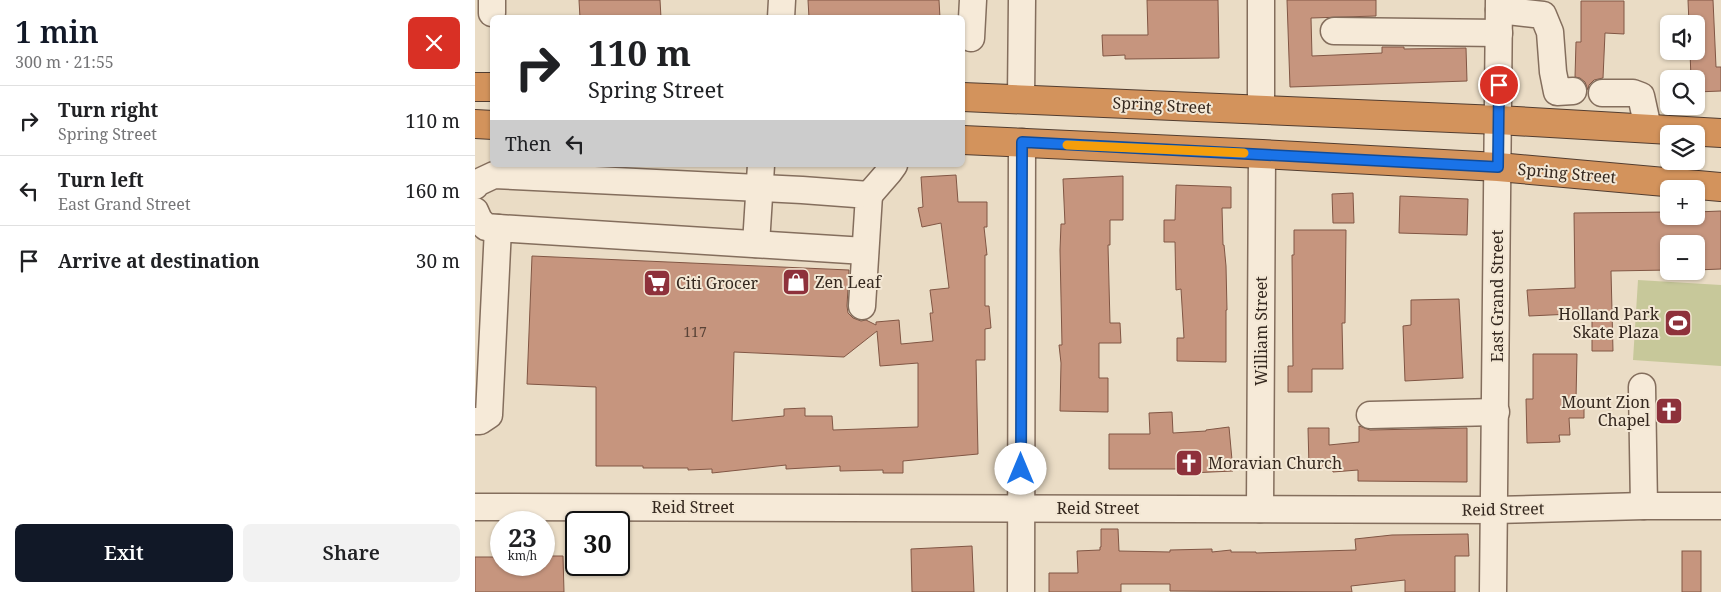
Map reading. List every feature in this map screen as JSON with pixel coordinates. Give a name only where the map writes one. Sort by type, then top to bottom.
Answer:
[{"type":"highway","points":[[475,87],[490,87]]},
{"type":"highway","name":"Spring Street","points":[[965,97],[1498,120],[1721,132]]},
{"type":"highway","points":[[475,124],[490,125]]},
{"type":"highway","name":"Spring Street","points":[[965,140],[1498,167],[1721,187]]},
{"type":"street","points":[[781,0],[781,15]]},
{"type":"street","points":[[971,38],[973,0]]},
{"type":"street","points":[[1021,98],[1022,0]]},
{"type":"street","points":[[1261,0],[1261,110]]},
{"type":"street","points":[[1334,31],[1499,14],[1543,15],[1550,32],[1553,72],[1565,91],[1551,123]]},
{"type":"street","name":"East Grand Street","points":[[1493,592],[1499,14]]},
{"type":"street","points":[[1602,93],[1633,93],[1641,96],[1648,128]]},
{"type":"street","points":[[1021,592],[1022,142]]},
{"type":"street","name":"William Street","points":[[1260,509],[1262,154]]},
{"type":"street","points":[[862,306],[869,195],[892,167]]},
{"type":"street","points":[[475,186],[477,183],[494,175],[639,182],[761,177],[869,195]]},
{"type":"street","points":[[756,244],[761,177]]},
{"type":"street","points":[[475,211],[479,220],[486,227],[865,251]]},
{"type":"street","points":[[475,421],[480,421],[489,415],[498,228]]},
{"type":"street","points":[[1642,387],[1644,506]]},
{"type":"street","points":[[1370,415],[1496,412]]},
{"type":"street","name":"Reid Street","points":[[475,506],[1494,510],[1721,506]]},
{"type":"green space","name":"Holland Park Skate Plaza","points":[[1638,280],[1721,285],[1721,366],[1633,360]]},
{"type":"building","points":[[579,0],[660,0],[661,15],[580,15]]},
{"type":"building","points":[[808,0],[939,0],[940,15],[809,15]]},
{"type":"building","points":[[1147,0],[1218,0],[1219,58],[1125,59],[1125,55],[1103,56],[1102,35],[1148,35]]},
{"type":"building","points":[[1287,0],[1376,0],[1376,16],[1311,18],[1312,56],[1382,53],[1382,47],[1404,47],[1404,49],[1466,48],[1467,81],[1290,87]]},
{"type":"building","points":[[1688,0],[1713,0],[1716,67],[1721,67],[1721,91],[1705,92],[1705,70],[1691,70],[1690,60],[1705,60],[1705,15],[1689,15]]},
{"type":"building","points":[[1581,1],[1624,1],[1624,34],[1605,33],[1603,78],[1594,80],[1589,85],[1588,90],[1585,82],[1575,77],[1576,42],[1581,42]]},
{"type":"building","points":[[956,175],[958,202],[987,202],[987,227],[984,227],[987,255],[985,255],[985,306],[989,306],[991,328],[985,329],[985,360],[976,360],[978,454],[903,461],[903,473],[883,473],[883,470],[840,471],[840,466],[786,469],[786,465],[712,473],[712,469],[688,470],[688,468],[643,468],[643,466],[596,466],[596,387],[527,384],[532,256],[849,270],[847,306],[848,313],[853,318],[861,321],[866,320],[876,325],[876,322],[899,320],[901,344],[933,341],[930,313],[933,313],[930,290],[949,288],[941,223],[922,227],[918,208],[923,207],[921,177]],"holes":[[[877,331],[880,366],[918,363],[918,427],[833,430],[832,416],[805,416],[805,408],[784,409],[784,416],[732,421],[734,352],[844,357]]]},
{"type":"building","points":[[1123,176],[1123,220],[1110,220],[1110,245],[1108,245],[1110,323],[1120,323],[1121,343],[1099,343],[1099,378],[1108,378],[1108,412],[1060,411],[1061,363],[1059,345],[1062,345],[1060,250],[1061,224],[1065,224],[1063,179]]},
{"type":"building","points":[[1176,185],[1231,187],[1231,208],[1222,208],[1223,245],[1226,266],[1226,362],[1177,361],[1177,338],[1184,338],[1181,289],[1176,290],[1175,242],[1164,242],[1164,220],[1175,220]]},
{"type":"building","points":[[1353,193],[1354,223],[1333,223],[1332,194]]},
{"type":"building","points":[[1400,196],[1468,199],[1467,235],[1399,233]]},
{"type":"building","points":[[1721,211],[1721,269],[1705,270],[1705,235],[1660,235],[1660,270],[1611,271],[1613,351],[1592,351],[1592,313],[1529,316],[1527,290],[1575,288],[1574,213],[1660,212],[1660,225],[1705,225],[1705,212]]},
{"type":"building","points":[[1294,230],[1346,230],[1345,323],[1342,323],[1343,369],[1312,369],[1312,392],[1288,392],[1288,366],[1293,366],[1292,255],[1294,255]]},
{"type":"building","points":[[1459,299],[1463,378],[1405,381],[1403,326],[1411,325],[1411,300]]},
{"type":"building","points":[[1533,354],[1577,354],[1576,399],[1584,399],[1584,418],[1569,418],[1570,435],[1559,435],[1560,442],[1527,443],[1526,399],[1533,399]]},
{"type":"building","points":[[1172,412],[1173,433],[1206,431],[1229,427],[1233,471],[1190,473],[1189,469],[1109,469],[1109,434],[1150,434],[1149,413]]},
{"type":"building","points":[[1359,426],[1370,430],[1467,428],[1467,482],[1358,481],[1358,470],[1333,472],[1332,467],[1309,467],[1308,428],[1329,428],[1329,445],[1359,442]]},
{"type":"building","points":[[1101,529],[1118,529],[1119,551],[1170,552],[1170,550],[1212,549],[1212,552],[1231,550],[1231,552],[1256,553],[1356,550],[1355,539],[1392,535],[1468,534],[1469,556],[1455,556],[1455,592],[1405,592],[1405,580],[1351,586],[1352,592],[1170,591],[1170,584],[1121,584],[1121,592],[1049,592],[1049,573],[1078,573],[1077,551],[1100,550]]},
{"type":"building","points":[[972,546],[974,592],[912,592],[911,549]]},
{"type":"building","points":[[1682,551],[1701,551],[1701,592],[1682,592]]},
{"type":"building","points":[[555,556],[563,556],[564,592],[475,592],[475,557],[490,557],[490,576],[555,576]]},
{"type":"slow traffic","points":[[1067,145],[1244,153]]},
{"type":"place","name":"Zen Leaf","points":[[796,282]]},
{"type":"place","name":"Citi Grocer","points":[[657,283]]},
{"type":"place","name":"Holland Park Skate Plaza","points":[[1678,323]]},
{"type":"place","name":"Mount Zion Chapel","points":[[1669,411]]},
{"type":"place","name":"Moravian Church","points":[[1189,463]]},
{"type":"route","points":[[1021,469],[1022,142],[1498,167],[1499,85]]}]
